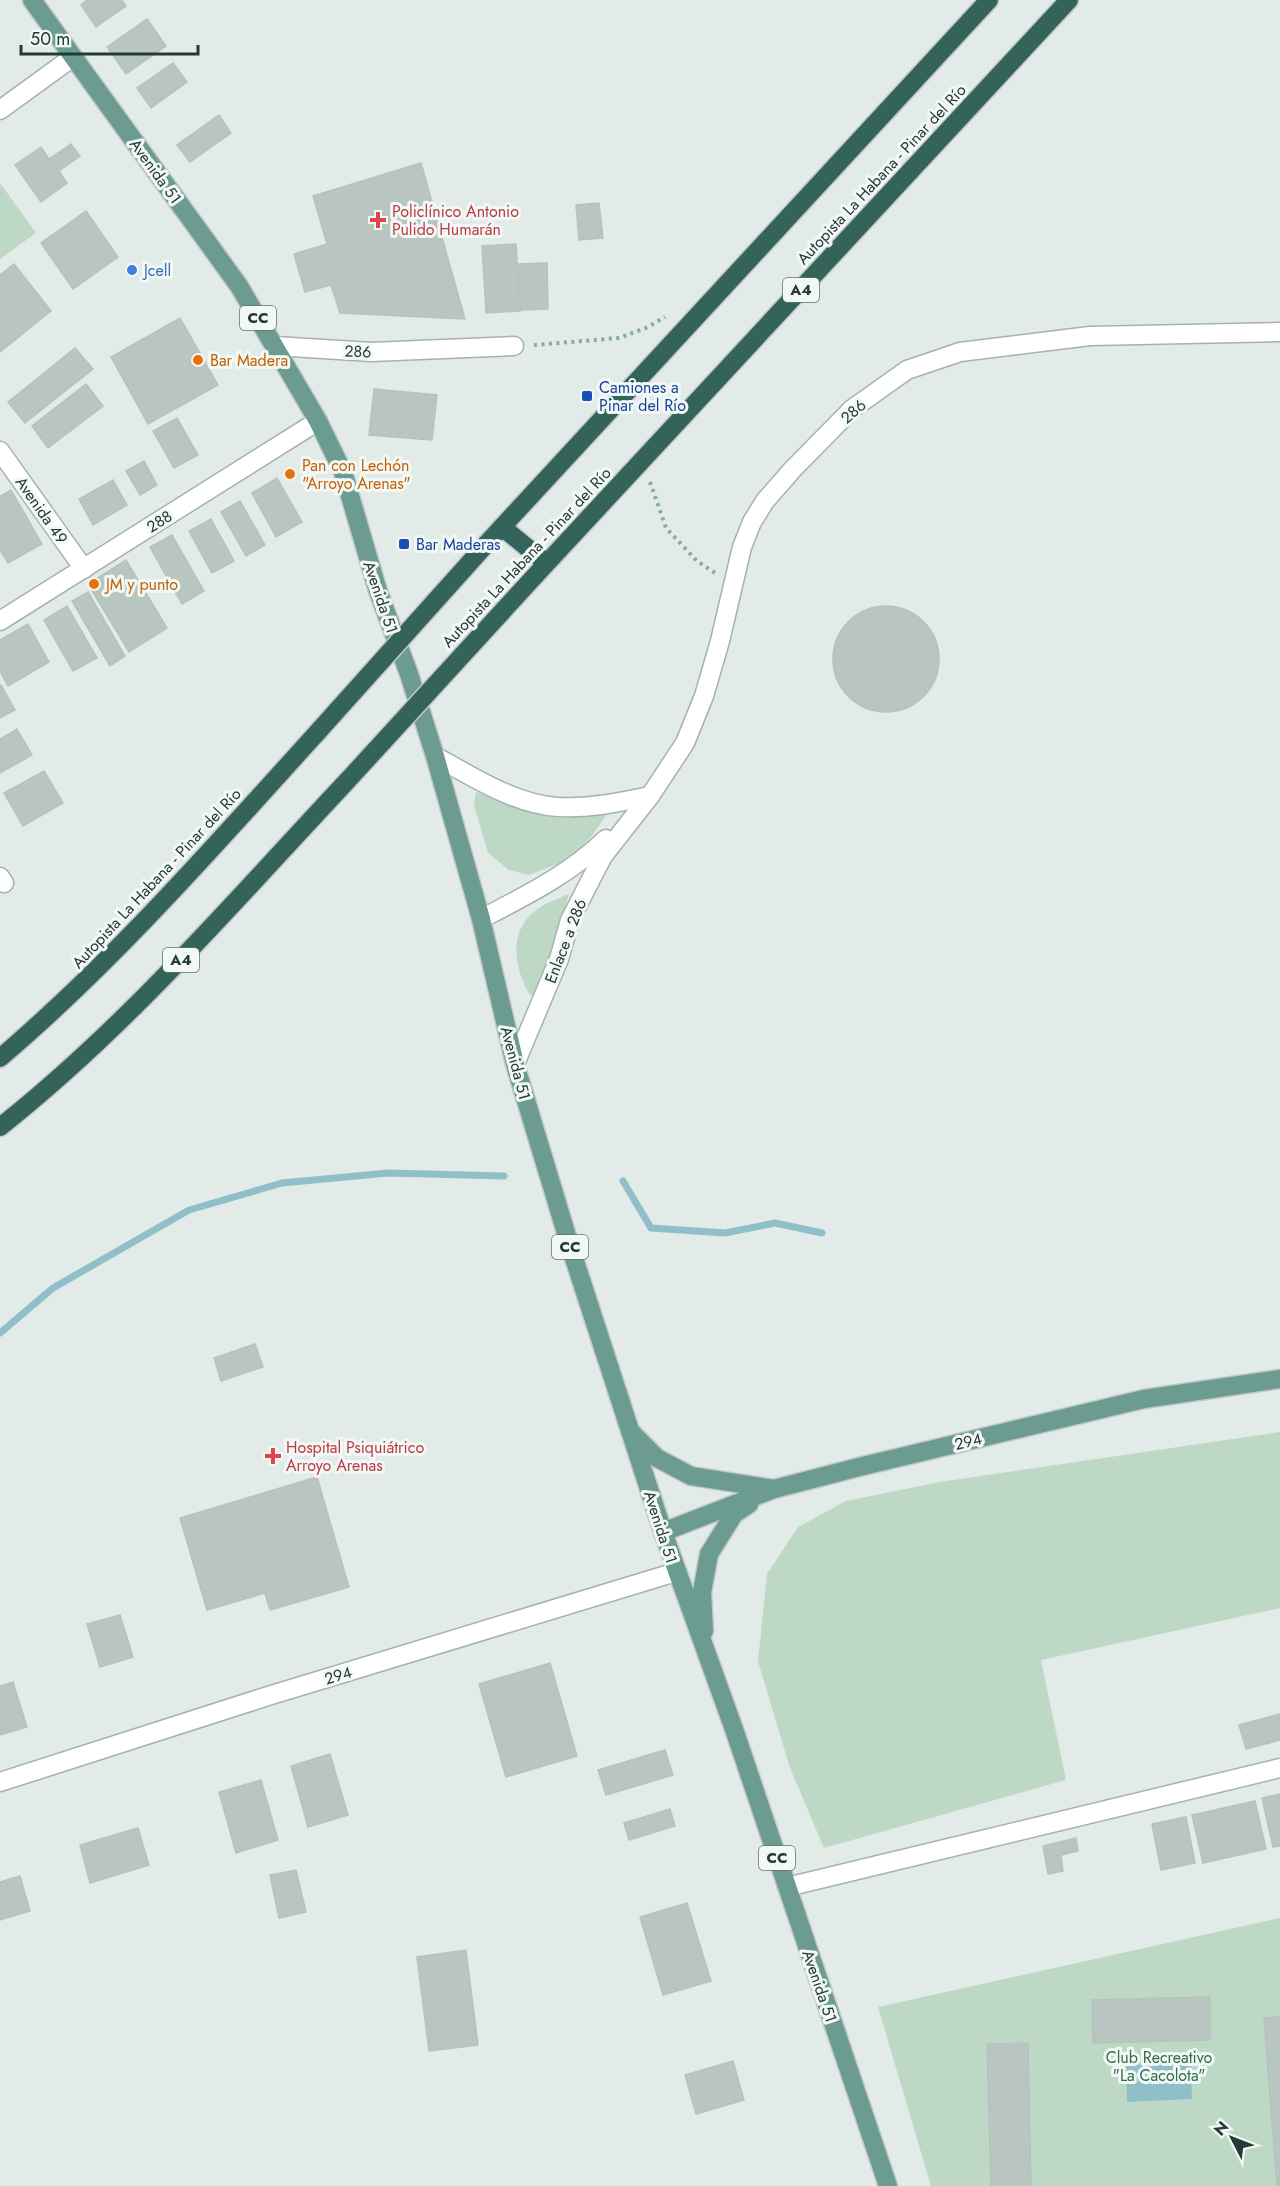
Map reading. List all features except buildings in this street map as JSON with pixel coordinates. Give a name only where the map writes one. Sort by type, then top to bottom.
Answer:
[{"type":"highway","name":"Autopista La Habana - Pinar del Río","points":[[0,1058],[100,967],[210,851],[496,533],[989,0]]},
{"type":"highway","name":"Autopista La Habana - Pinar del Río","points":[[0,1127],[69,1069],[192,951],[242,893],[532,578],[1069,0]]},
{"type":"highway","points":[[496,533],[546,563]]},
{"type":"main road","name":"Avenida 51","points":[[32,0],[239,286],[318,421],[343,472],[378,591],[409,675],[435,756],[481,919],[515,1064],[573,1257],[676,1572],[735,1732],[888,2186]]},
{"type":"main road","name":"294","points":[[663,1532],[774,1489],[1144,1399],[1280,1379]]},
{"type":"main road","points":[[629,1429],[657,1458],[690,1476],[774,1489]]},
{"type":"main road","points":[[706,1654],[702,1593],[709,1554],[734,1514],[774,1489]]},
{"type":"street","points":[[0,110],[74,57]]},
{"type":"street","name":"286","points":[[650,796],[685,743],[704,696],[720,641],[742,547],[752,522],[765,501],[793,469],[852,409],[907,370],[960,352],[1090,336],[1280,332]]},
{"type":"street","name":"286","points":[[275,346],[371,352],[514,346]]},
{"type":"street","name":"288","points":[[0,621],[318,421]]},
{"type":"street","name":"Avenida 49","points":[[0,451],[84,569]]},
{"type":"street","points":[[435,756],[488,786],[532,802],[557,807],[609,805],[650,796]]},
{"type":"street","name":"Enlace a 286","points":[[481,919],[584,860],[650,796]]},
{"type":"street","name":"Enlace a 286","points":[[515,1064],[559,959],[570,920],[582,896],[603,856],[650,796]]},
{"type":"street","name":"294","points":[[0,1782],[268,1696],[676,1572]]},
{"type":"street","points":[[787,1887],[1280,1768]]},
{"type":"path","points":[[514,346],[619,338],[648,327],[675,312]]},
{"type":"path","points":[[642,461],[666,528],[697,561],[734,585]]},
{"type":"green space","points":[[0,183],[36,233],[0,259]]},
{"type":"green space","points":[[476,792],[532,814],[561,818],[607,814],[592,836],[570,859],[529,875],[509,870],[488,853],[474,805]]},
{"type":"green space","points":[[569,894],[538,995],[530,995],[517,962],[517,940],[521,929],[526,920],[539,908]]},
{"type":"green space","points":[[1280,1432],[1280,1608],[1041,1660],[1066,1780],[824,1848],[790,1768],[758,1661],[767,1574],[798,1527],[846,1501],[940,1482]]},
{"type":"green space","name":"Club Recreativo \"La Cacolota\"","points":[[1280,1918],[1280,2186],[931,2186],[878,2007]]},
{"type":"water","points":[[1191,2062],[1192,2099],[1127,2102],[1126,2065]]},
{"type":"waterway","points":[[0,1333],[53,1288],[189,1210],[282,1183],[388,1173],[504,1176]]},
{"type":"waterway","points":[[623,1181],[651,1228],[725,1233],[775,1223],[822,1233]]},
{"type":"place","name":"Policlínico Antonio Pulido Humarán","points":[[378,220]]},
{"type":"place","name":"Jcell","points":[[132,270]]},
{"type":"place","name":"Bar Madera","points":[[198,360]]},
{"type":"place","name":"Camiones a Pinar del Río","points":[[587,396]]},
{"type":"place","name":"Pan con Lechón \"Arroyo Arenas\"","points":[[290,474]]},
{"type":"place","name":"Bar Maderas","points":[[404,544]]},
{"type":"place","name":"JM y punto","points":[[94,584]]},
{"type":"place","name":"Hospital Psiquiátrico Arroyo Arenas","points":[[273,1456]]}]
